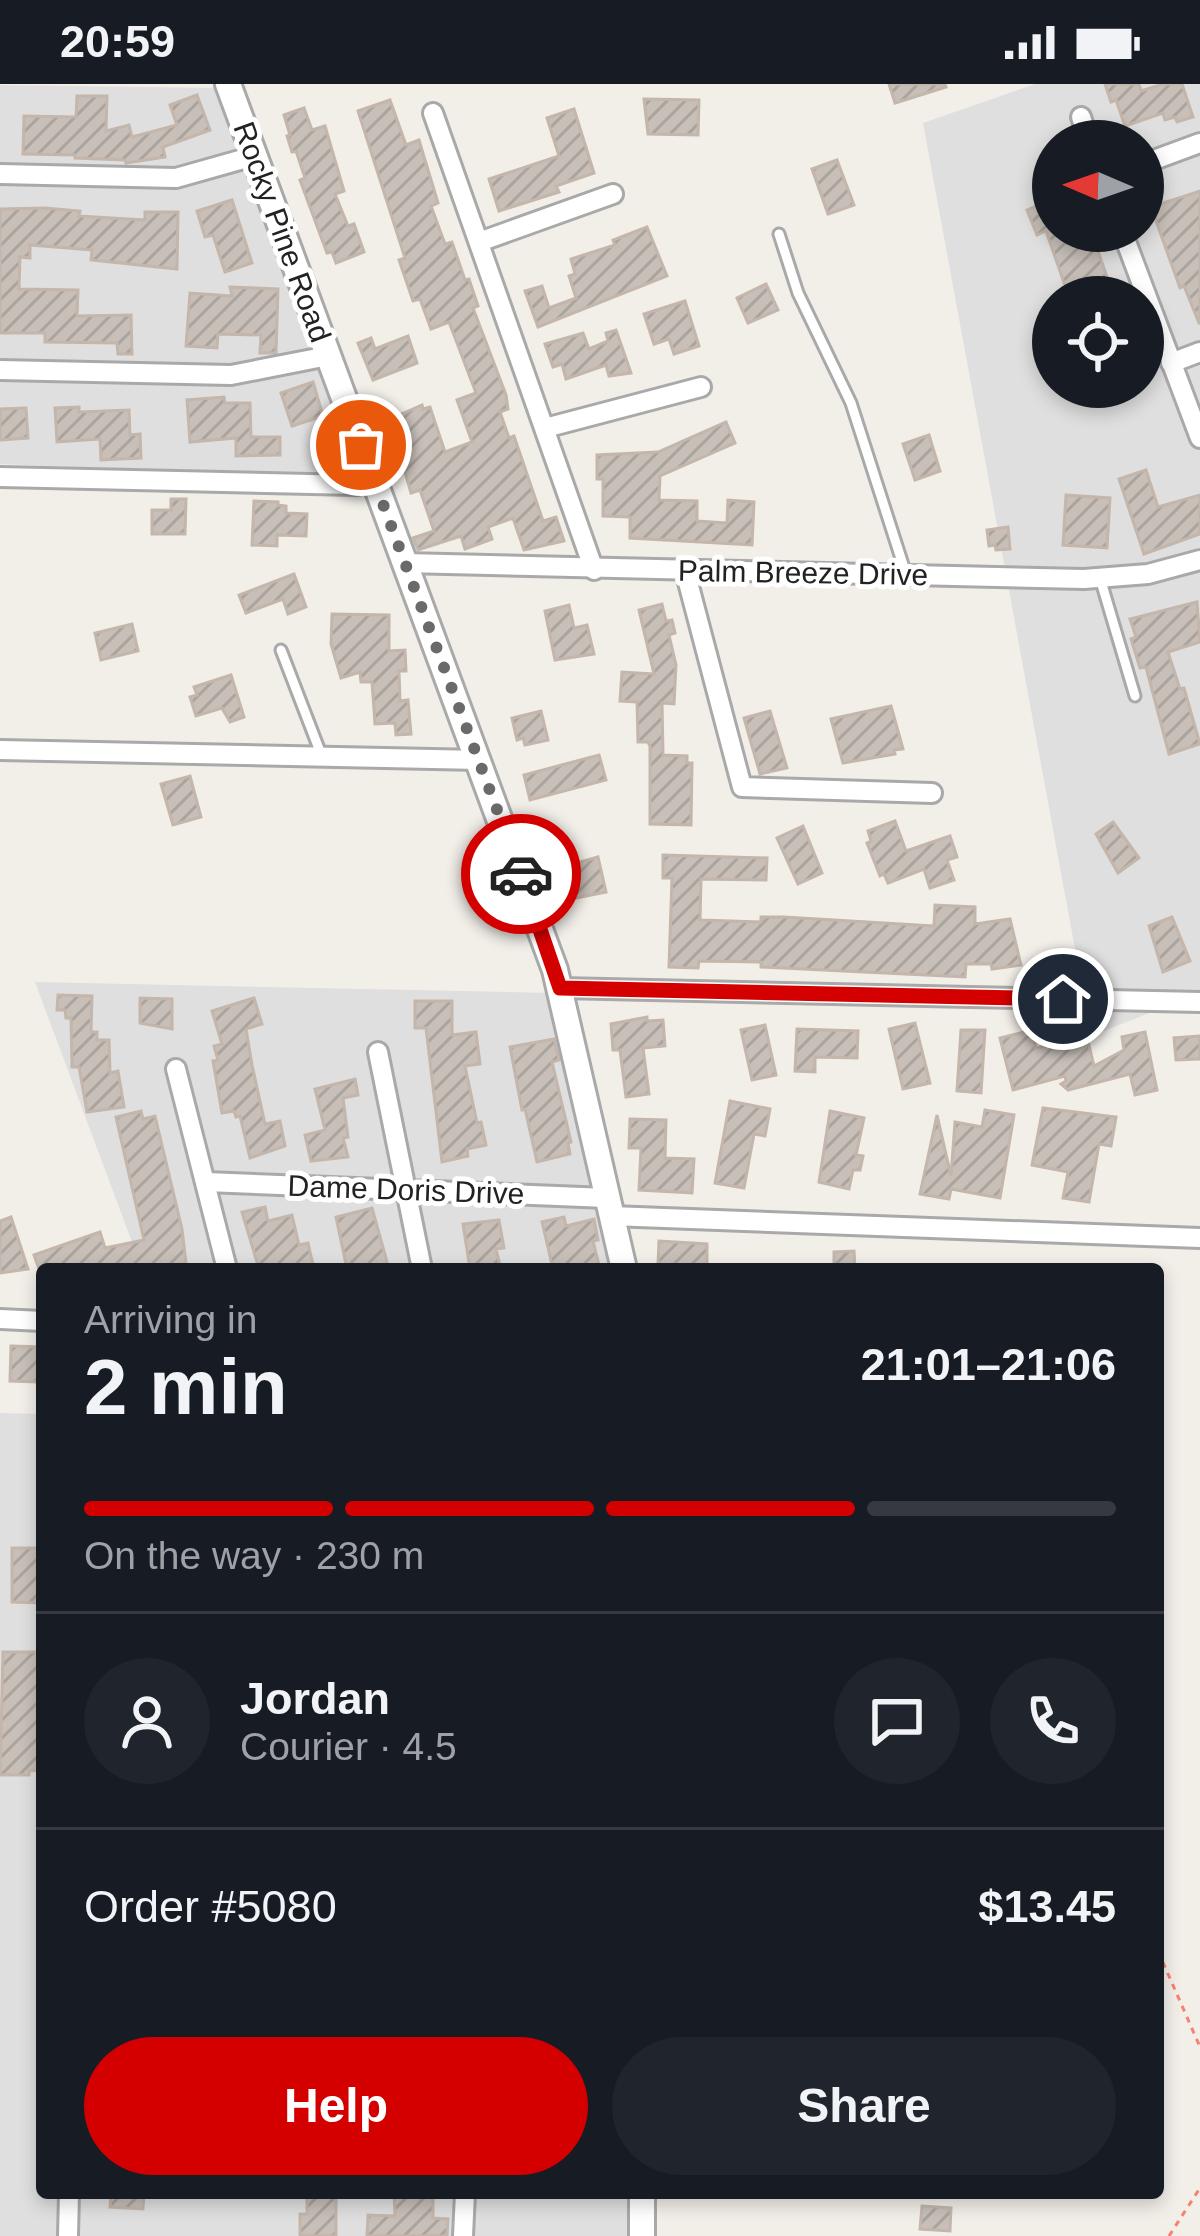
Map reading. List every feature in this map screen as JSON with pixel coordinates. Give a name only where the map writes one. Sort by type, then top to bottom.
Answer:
[{"type":"street","name":"Rocky Pine Road","points":[[228,84],[560,988],[623,1263]]},
{"type":"street","points":[[434,112],[594,570]]},
{"type":"street","points":[[1164,156],[1200,143]]},
{"type":"street","points":[[0,174],[176,178],[254,156]]},
{"type":"street","points":[[479,242],[614,194]]},
{"type":"street","points":[[1130,252],[1200,438]]},
{"type":"street","points":[[1171,363],[1200,352]]},
{"type":"street","points":[[0,370],[231,375],[328,356]]},
{"type":"street","points":[[545,428],[701,387]]},
{"type":"street","points":[[0,477],[374,482]]},
{"type":"street","name":"Palm Breeze Drive","points":[[404,563],[1100,578],[1148,574],[1200,560]]},
{"type":"street","points":[[685,571],[742,787],[932,793]]},
{"type":"street","points":[[0,750],[480,760]]},
{"type":"street","points":[[560,988],[1200,1002]]},
{"type":"street","points":[[378,1052],[421,1263]]},
{"type":"street","points":[[176,1069],[226,1263]]},
{"type":"street","name":"Dame Doris Drive","points":[[206,1182],[1200,1238]]},
{"type":"street","points":[[0,1319],[36,1321]]},
{"type":"street","points":[[68,2236],[69,2199]]},
{"type":"street","points":[[464,2236],[465,2199]]},
{"type":"street","points":[[642,2236],[643,2199]]},
{"type":"lane","points":[[779,234],[798,293],[850,403],[906,574]]},
{"type":"lane","points":[[1100,578],[1135,696]]},
{"type":"lane","points":[[281,650],[323,759]]},
{"type":"path","points":[[1164,1966],[1200,2047]]},
{"type":"path","points":[[1169,2236],[1200,2188]]},
{"type":"shaded area","points":[[1035,84],[1200,84],[1200,993],[1091,1036],[923,123]]},
{"type":"shaded area","points":[[0,85],[220,88],[363,479],[0,464]]},
{"type":"shaded area","points":[[35,982],[552,993],[613,1263],[140,1263]]},
{"type":"shaded area","points":[[0,1413],[36,1414],[36,2199],[635,2199],[634,2236],[0,2236]]},
{"type":"building","points":[[889,84],[945,84],[946,87],[895,103]]},
{"type":"building","points":[[1105,84],[1139,84],[1141,91],[1182,84],[1193,117],[1177,122],[1175,117],[1165,120],[1163,113],[1123,120],[1116,100],[1111,102]]},
{"type":"building","points":[[197,95],[210,130],[163,147],[165,157],[126,163],[23,154],[24,116],[76,117],[77,96],[107,96],[106,131],[129,125],[132,137],[177,125],[170,105]]},
{"type":"building","points":[[644,99],[699,100],[698,135],[648,134]]},
{"type":"building","points":[[390,100],[406,145],[419,140],[438,203],[431,206],[445,244],[452,242],[465,280],[469,279],[478,306],[473,308],[506,395],[508,409],[500,412],[509,438],[514,436],[543,521],[556,517],[564,541],[524,550],[513,518],[488,527],[492,539],[465,549],[461,536],[418,550],[413,538],[434,531],[420,490],[411,493],[390,419],[422,405],[423,409],[430,407],[445,452],[472,442],[457,400],[476,393],[449,322],[431,329],[420,299],[413,301],[399,260],[405,258],[358,111]]},
{"type":"building","points":[[304,108],[312,130],[325,126],[344,191],[335,194],[364,252],[336,263],[332,252],[327,253],[300,180],[305,178],[296,151],[292,152],[287,136],[284,115]]},
{"type":"building","points":[[574,109],[594,173],[556,186],[559,192],[499,211],[489,179],[559,156],[547,118]]},
{"type":"building","points":[[837,160],[854,205],[828,214],[812,169]]},
{"type":"building","points":[[1200,191],[1200,323],[1184,286],[1180,288],[1164,243],[1164,203]]},
{"type":"building","points":[[232,200],[252,263],[225,272],[213,235],[205,237],[197,211]]},
{"type":"building","points":[[0,209],[80,211],[79,216],[145,220],[145,212],[178,212],[177,269],[91,260],[92,250],[30,245],[30,258],[20,257],[19,289],[78,290],[77,316],[131,315],[132,354],[118,354],[117,343],[45,342],[45,333],[0,333]]},
{"type":"building","points":[[647,227],[667,276],[538,327],[525,291],[542,286],[549,308],[576,298],[569,276],[575,274],[571,259],[615,245],[613,240]]},
{"type":"building","points":[[1053,252],[1098,252],[1107,276],[1062,276]]},
{"type":"building","points":[[766,284],[778,310],[748,323],[737,298]]},
{"type":"building","points":[[230,287],[278,289],[276,353],[260,353],[261,335],[218,334],[217,348],[186,346],[190,293],[232,296]]},
{"type":"building","points":[[685,301],[699,346],[674,354],[669,339],[654,344],[644,314]]},
{"type":"building","points":[[616,330],[631,373],[609,376],[606,365],[566,379],[562,364],[553,367],[545,344],[583,333],[589,349],[608,341],[606,333]]},
{"type":"building","points":[[408,336],[417,363],[373,380],[358,343],[371,338],[375,349]]},
{"type":"building","points":[[313,382],[323,416],[292,426],[281,393]]},
{"type":"building","points":[[224,397],[225,403],[250,403],[251,437],[280,437],[280,455],[236,456],[236,438],[190,442],[187,400]]},
{"type":"building","points":[[79,407],[79,412],[129,410],[130,435],[140,434],[141,458],[101,460],[100,439],[57,442],[55,408]]},
{"type":"building","points":[[26,408],[28,438],[0,440],[0,409]]},
{"type":"building","points":[[726,422],[735,443],[660,476],[659,500],[697,501],[697,521],[727,523],[728,500],[754,502],[752,545],[630,538],[630,517],[603,516],[603,479],[597,479],[597,455],[658,452]]},
{"type":"building","points":[[929,435],[940,471],[915,480],[903,444]]},
{"type":"building","points":[[343,446],[343,468],[322,471],[318,452]]},
{"type":"building","points":[[1146,470],[1158,507],[1200,495],[1200,534],[1144,554],[1119,479]]},
{"type":"building","points":[[1066,495],[1110,498],[1107,548],[1063,545]]},
{"type":"building","points":[[171,499],[186,499],[185,534],[152,534],[152,510],[171,510]]},
{"type":"building","points":[[254,501],[278,502],[286,506],[286,513],[307,514],[306,536],[277,535],[277,546],[252,545]]},
{"type":"building","points":[[1008,527],[1010,549],[989,546],[987,530]]},
{"type":"building","points":[[294,574],[306,607],[288,614],[283,599],[246,613],[239,595]]},
{"type":"building","points":[[1197,602],[1200,642],[1168,652],[1200,744],[1169,754],[1146,667],[1140,668],[1131,639],[1136,637],[1130,619]]},
{"type":"building","points":[[662,604],[675,633],[669,635],[676,665],[674,704],[662,703],[663,755],[687,756],[687,763],[692,763],[691,825],[650,824],[650,746],[638,742],[637,702],[620,701],[622,672],[654,674],[639,610]]},
{"type":"building","points":[[569,605],[574,628],[587,625],[594,654],[555,660],[545,611]]},
{"type":"building","points":[[332,614],[389,615],[389,651],[405,650],[406,671],[399,671],[400,701],[408,700],[411,734],[396,735],[395,723],[375,724],[372,682],[361,682],[360,672],[341,678],[331,644]]},
{"type":"building","points":[[132,624],[138,651],[101,660],[95,633]]},
{"type":"building","points":[[231,675],[244,717],[230,722],[222,708],[196,716],[190,697],[197,695],[194,687]]},
{"type":"building","points":[[891,706],[903,749],[843,763],[831,719]]},
{"type":"building","points":[[541,711],[548,740],[525,745],[523,738],[517,740],[512,718]]},
{"type":"building","points":[[770,711],[787,768],[760,774],[744,718]]},
{"type":"building","points":[[599,755],[606,780],[530,800],[524,775]]},
{"type":"building","points":[[190,776],[201,817],[173,825],[161,784]]},
{"type":"building","points":[[895,821],[906,851],[950,836],[957,857],[947,860],[954,880],[930,888],[924,869],[888,883],[884,874],[880,876],[867,843],[871,841],[868,831]]},
{"type":"building","points":[[1113,822],[1139,858],[1118,873],[1096,834]]},
{"type":"building","points":[[803,826],[822,873],[798,884],[777,838]]},
{"type":"building","points":[[663,855],[767,858],[766,880],[701,879],[700,920],[761,922],[761,917],[784,917],[934,926],[935,905],[975,907],[975,924],[1010,919],[1021,965],[992,969],[991,964],[966,964],[965,977],[761,967],[761,962],[699,961],[698,968],[669,967],[672,878],[663,878]]},
{"type":"building","points":[[598,857],[606,892],[571,899],[563,867]]},
{"type":"building","points":[[1172,917],[1190,961],[1163,972],[1149,926]]},
{"type":"building","points":[[58,995],[92,996],[91,1032],[97,1032],[97,1040],[109,1040],[110,1073],[118,1071],[124,1107],[87,1112],[79,1067],[72,1067],[71,1018],[66,1018],[65,1010],[57,1010]]},
{"type":"building","points":[[140,998],[172,999],[172,1029],[140,1023]]},
{"type":"building","points":[[254,998],[262,1024],[246,1029],[252,1065],[265,1124],[280,1121],[285,1146],[250,1158],[240,1116],[234,1111],[222,1113],[213,1061],[218,1060],[214,1046],[222,1044],[212,1011]]},
{"type":"building","points":[[415,1001],[452,1001],[452,1035],[476,1032],[480,1064],[465,1066],[486,1145],[467,1149],[468,1156],[442,1162],[426,1028],[415,1028]]},
{"type":"building","points":[[647,1017],[647,1021],[663,1020],[665,1046],[643,1048],[649,1094],[626,1097],[611,1024]]},
{"type":"building","points":[[915,1023],[930,1083],[903,1089],[889,1029]]},
{"type":"building","points":[[765,1025],[776,1075],[752,1080],[741,1030]]},
{"type":"building","points":[[797,1029],[858,1031],[857,1058],[815,1057],[815,1072],[795,1071]]},
{"type":"building","points":[[961,1030],[985,1030],[981,1093],[957,1091]]},
{"type":"building","points":[[1032,1030],[1036,1048],[1087,1037],[1094,1066],[1124,1050],[1122,1037],[1145,1032],[1157,1090],[1135,1095],[1130,1074],[1068,1090],[1061,1084],[1065,1076],[1013,1090],[1000,1038]]},
{"type":"building","points":[[1200,1036],[1200,1059],[1176,1060],[1174,1038]]},
{"type":"building","points":[[554,1039],[559,1060],[552,1062],[570,1154],[537,1162],[510,1047]]},
{"type":"building","points":[[355,1079],[358,1095],[343,1098],[348,1157],[311,1161],[305,1135],[325,1130],[315,1089]]},
{"type":"building","points":[[730,1101],[770,1109],[765,1136],[754,1134],[744,1188],[715,1183]]},
{"type":"building","points":[[1043,1108],[1116,1117],[1111,1146],[1099,1144],[1089,1202],[1063,1198],[1068,1172],[1032,1165]]},
{"type":"building","points":[[985,1110],[1014,1115],[1000,1198],[951,1189],[949,1199],[920,1194],[937,1115],[951,1176],[955,1122],[982,1127]]},
{"type":"building","points":[[141,1111],[143,1119],[155,1116],[186,1263],[37,1263],[34,1255],[100,1232],[105,1248],[144,1240],[116,1117]]},
{"type":"building","points":[[830,1111],[864,1118],[856,1155],[863,1156],[860,1170],[853,1170],[849,1189],[819,1182]]},
{"type":"building","points":[[630,1119],[666,1120],[665,1158],[694,1159],[692,1193],[639,1190],[641,1148],[629,1148]]},
{"type":"building","points":[[265,1207],[268,1221],[292,1215],[299,1245],[308,1243],[313,1263],[257,1263],[242,1212]]},
{"type":"building","points":[[372,1208],[387,1263],[346,1263],[336,1217]]},
{"type":"building","points":[[11,1217],[28,1269],[0,1273],[0,1221]]},
{"type":"building","points":[[564,1217],[566,1226],[594,1219],[598,1263],[552,1263],[542,1222]]},
{"type":"building","points":[[499,1220],[504,1248],[496,1249],[500,1263],[469,1263],[463,1224]]},
{"type":"building","points":[[659,1241],[707,1244],[707,1263],[658,1263]]},
{"type":"building","points":[[854,1251],[855,1263],[834,1263],[834,1252]]},
{"type":"building","points":[[11,1346],[36,1347],[36,1382],[10,1381]]},
{"type":"building","points":[[12,1548],[36,1548],[36,1603],[12,1602]]},
{"type":"building","points":[[3,1652],[36,1652],[36,1770],[29,1775],[0,1775]]},
{"type":"building","points":[[111,2199],[144,2199],[143,2209],[110,2207]]},
{"type":"building","points":[[307,2199],[336,2199],[336,2236],[300,2236],[300,2214],[307,2214]]},
{"type":"building","points":[[394,2199],[433,2199],[433,2218],[448,2219],[447,2236],[367,2236],[368,2215],[395,2216]]},
{"type":"building","points":[[922,2206],[951,2208],[950,2231],[920,2229]]},
{"type":"way so far","points":[[361,445],[521,874]]},
{"type":"route","points":[[521,874],[560,988],[1063,999]]}]
